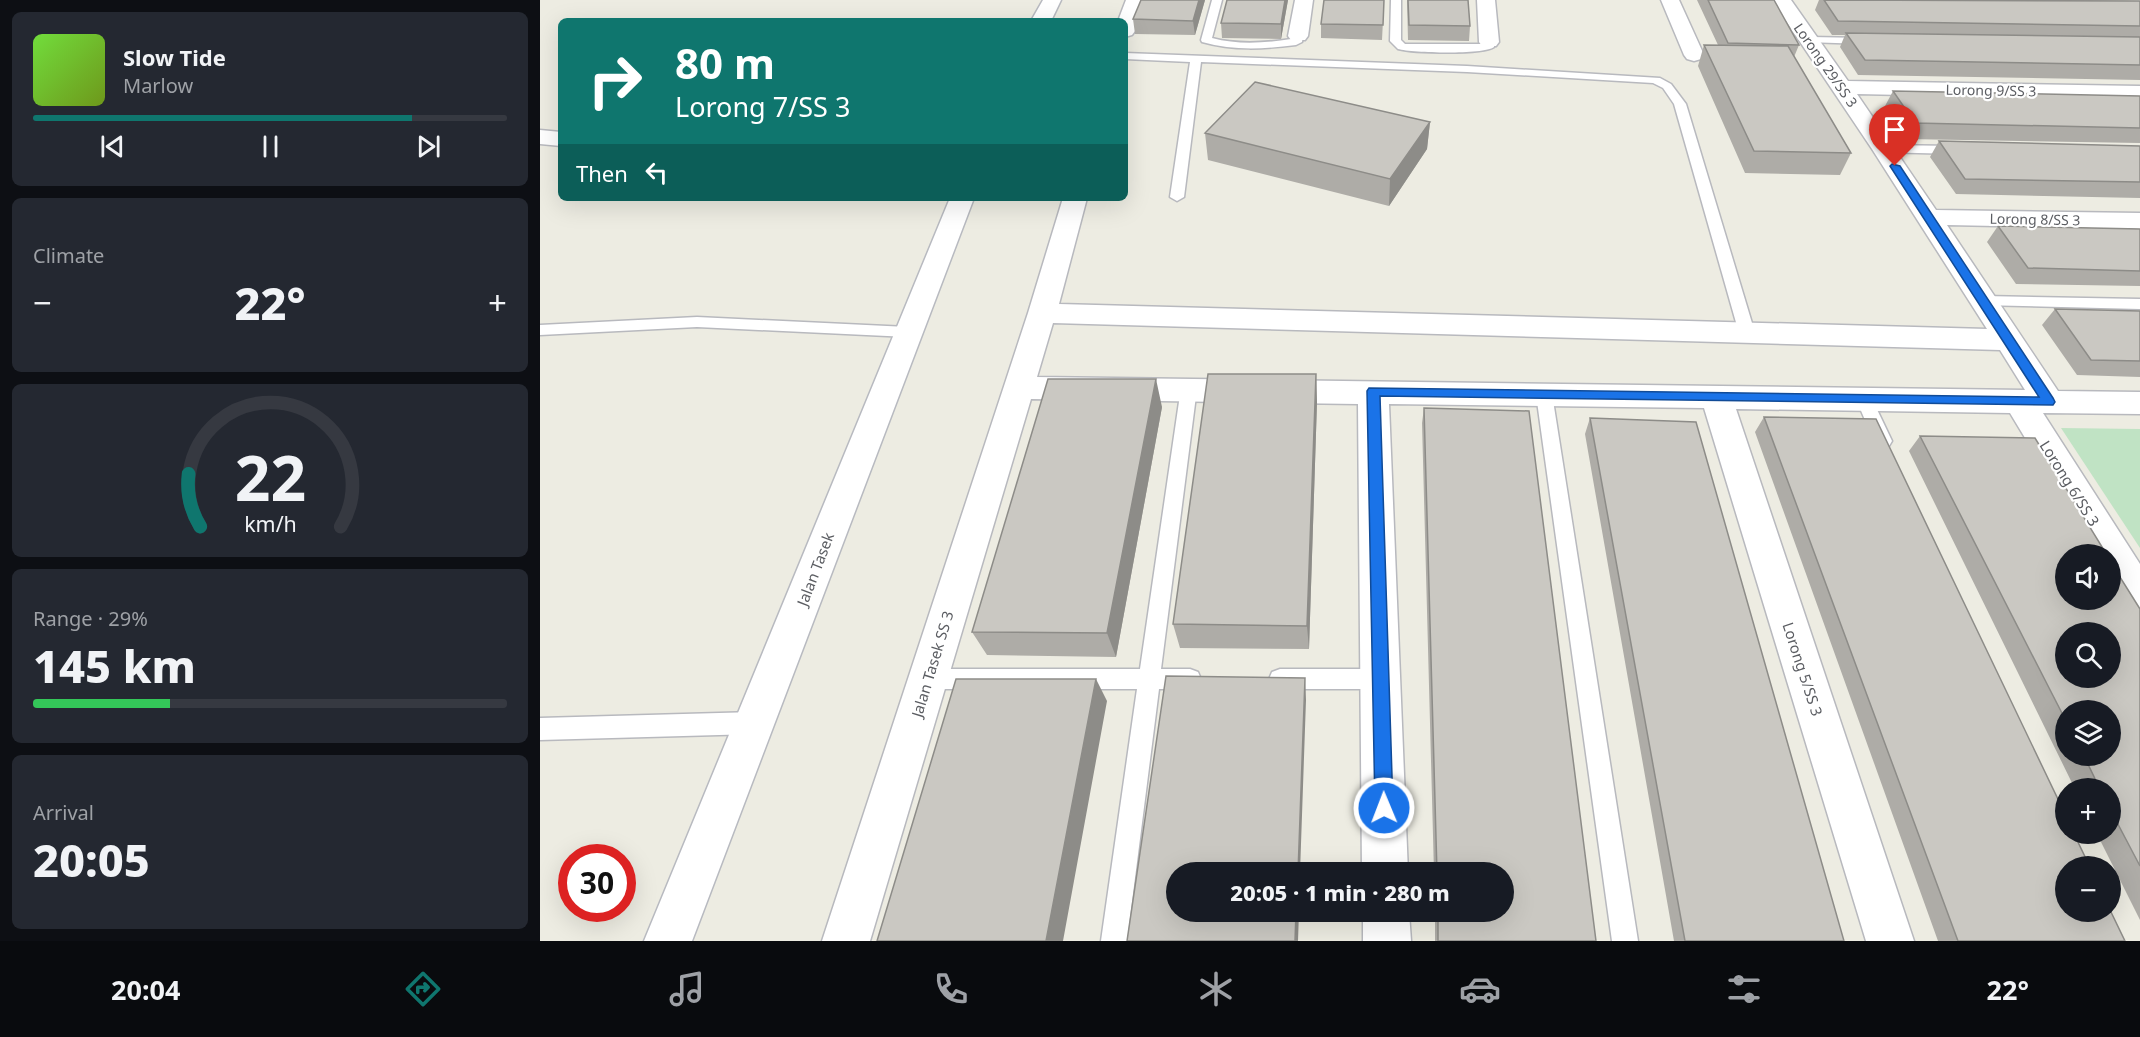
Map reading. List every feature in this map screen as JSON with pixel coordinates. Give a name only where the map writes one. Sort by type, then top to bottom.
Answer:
[{"type":"street","points":[[1043,18],[1052,0]]},
{"type":"street","points":[[1128,22],[1135,0]]},
{"type":"street","points":[[1298,36],[1304,0]]},
{"type":"street","points":[[1486,0],[1490,42]]},
{"type":"street","points":[[1670,0],[1694,55]]},
{"type":"street","name":"Lorong 29/SS 3","points":[[1781,0],[1884,148],[2009,340],[2034,402]]},
{"type":"street","name":"Lorong 9/SS 3","points":[[1842,87],[2140,93]]},
{"type":"street","points":[[540,137],[558,139]]},
{"type":"street","name":"Jalan Tasek","points":[[668,941],[961,201]]},
{"type":"street","name":"Jalan Tasek SS 3","points":[[846,941],[1042,313],[1074,201]]},
{"type":"street","name":"Lorong 8/SS 3","points":[[1929,217],[2140,221]]},
{"type":"street","points":[[1042,313],[2009,340]]},
{"type":"street","points":[[1018,388],[1189,388],[2140,403]]},
{"type":"street","points":[[1374,391],[1385,862]]},
{"type":"street","name":"Lorong 5/SS 3","points":[[1716,396],[1890,941]]},
{"type":"street","name":"Lorong 6/SS 3","points":[[2034,402],[2140,595]]},
{"type":"street","points":[[1386,922],[1387,941]]},
{"type":"lane","points":[[1217,0],[1206,40],[1220,45],[1277,45],[1296,42],[1298,36]]},
{"type":"lane","points":[[1396,0],[1396,41],[1402,47],[1475,49],[1488,47],[1490,42]]},
{"type":"lane","points":[[1810,40],[1881,42]]},
{"type":"lane","points":[[1128,56],[1467,69],[1656,80],[1667,86],[1680,104],[1747,333]]},
{"type":"lane","points":[[1177,197],[1196,60]]},
{"type":"lane","points":[[1884,148],[1965,150]]},
{"type":"lane","points":[[1984,301],[2140,304]]},
{"type":"lane","points":[[540,330],[697,322],[908,332]]},
{"type":"lane","points":[[1114,941],[1189,388]]},
{"type":"lane","points":[[1544,394],[1625,941]]},
{"type":"lane","points":[[1864,399],[1894,464]]},
{"type":"lane","points":[[928,679],[1208,679]]},
{"type":"lane","points":[[1265,679],[1380,679]]},
{"type":"lane","points":[[540,729],[755,723]]},
{"type":"green space","points":[[2061,428],[2140,429],[2140,548]]},
{"type":"building","points":[[1141,0],[1199,0],[1193,21],[1133,19]]},
{"type":"building","points":[[1227,0],[1285,0],[1281,24],[1221,23]]},
{"type":"building","points":[[1324,0],[1384,0],[1383,25],[1321,24]]},
{"type":"building","points":[[1408,0],[1468,0],[1470,26],[1409,25]]},
{"type":"building","points":[[1708,0],[1774,0],[1799,45],[1728,43]]},
{"type":"building","points":[[1824,0],[2140,1],[2140,26],[1838,21]]},
{"type":"building","points":[[1846,33],[2140,37],[2140,65],[1865,60]]},
{"type":"building","points":[[1704,45],[1788,46],[1851,153],[1754,151]]},
{"type":"building","points":[[1255,82],[1430,122],[1390,179],[1205,133]]},
{"type":"building","points":[[1893,91],[2140,96],[2140,128],[1915,123]]},
{"type":"building","points":[[1939,141],[2140,146],[2140,182],[1965,179]]},
{"type":"building","points":[[1998,226],[2140,229],[2140,271],[2028,268]]},
{"type":"building","points":[[2055,309],[2140,311],[2140,361],[2091,360]]},
{"type":"building","points":[[1208,374],[1316,374],[1307,626],[1173,624]]},
{"type":"building","points":[[1048,379],[1156,379],[1107,633],[972,632]]},
{"type":"building","points":[[1424,408],[1529,411],[1596,941],[1438,941],[1438,922],[1514,922],[1514,862],[1437,862]]},
{"type":"building","points":[[1764,417],[1876,419],[2055,793],[2055,844],[2079,844],[2085,856],[2055,856],[2055,922],[2116,922],[2125,941],[1958,941]]},
{"type":"building","points":[[1590,418],[1696,422],[1844,941],[1685,941]]},
{"type":"building","points":[[1920,436],[2035,438],[2100,544],[2055,544],[2055,610],[2121,610],[2121,579],[2140,609],[2140,866],[2121,830],[2121,778],[2095,778],[2089,766],[2121,766],[2121,700],[2055,700]]},
{"type":"building","points":[[1166,676],[1305,678],[1298,862],[1166,862],[1166,922],[1296,922],[1295,941],[1127,941]]},
{"type":"building","points":[[956,679],[1096,679],[1046,941],[877,941]]},
{"type":"route","points":[[1384,808],[1374,391],[2049,402],[1895,166]]}]
